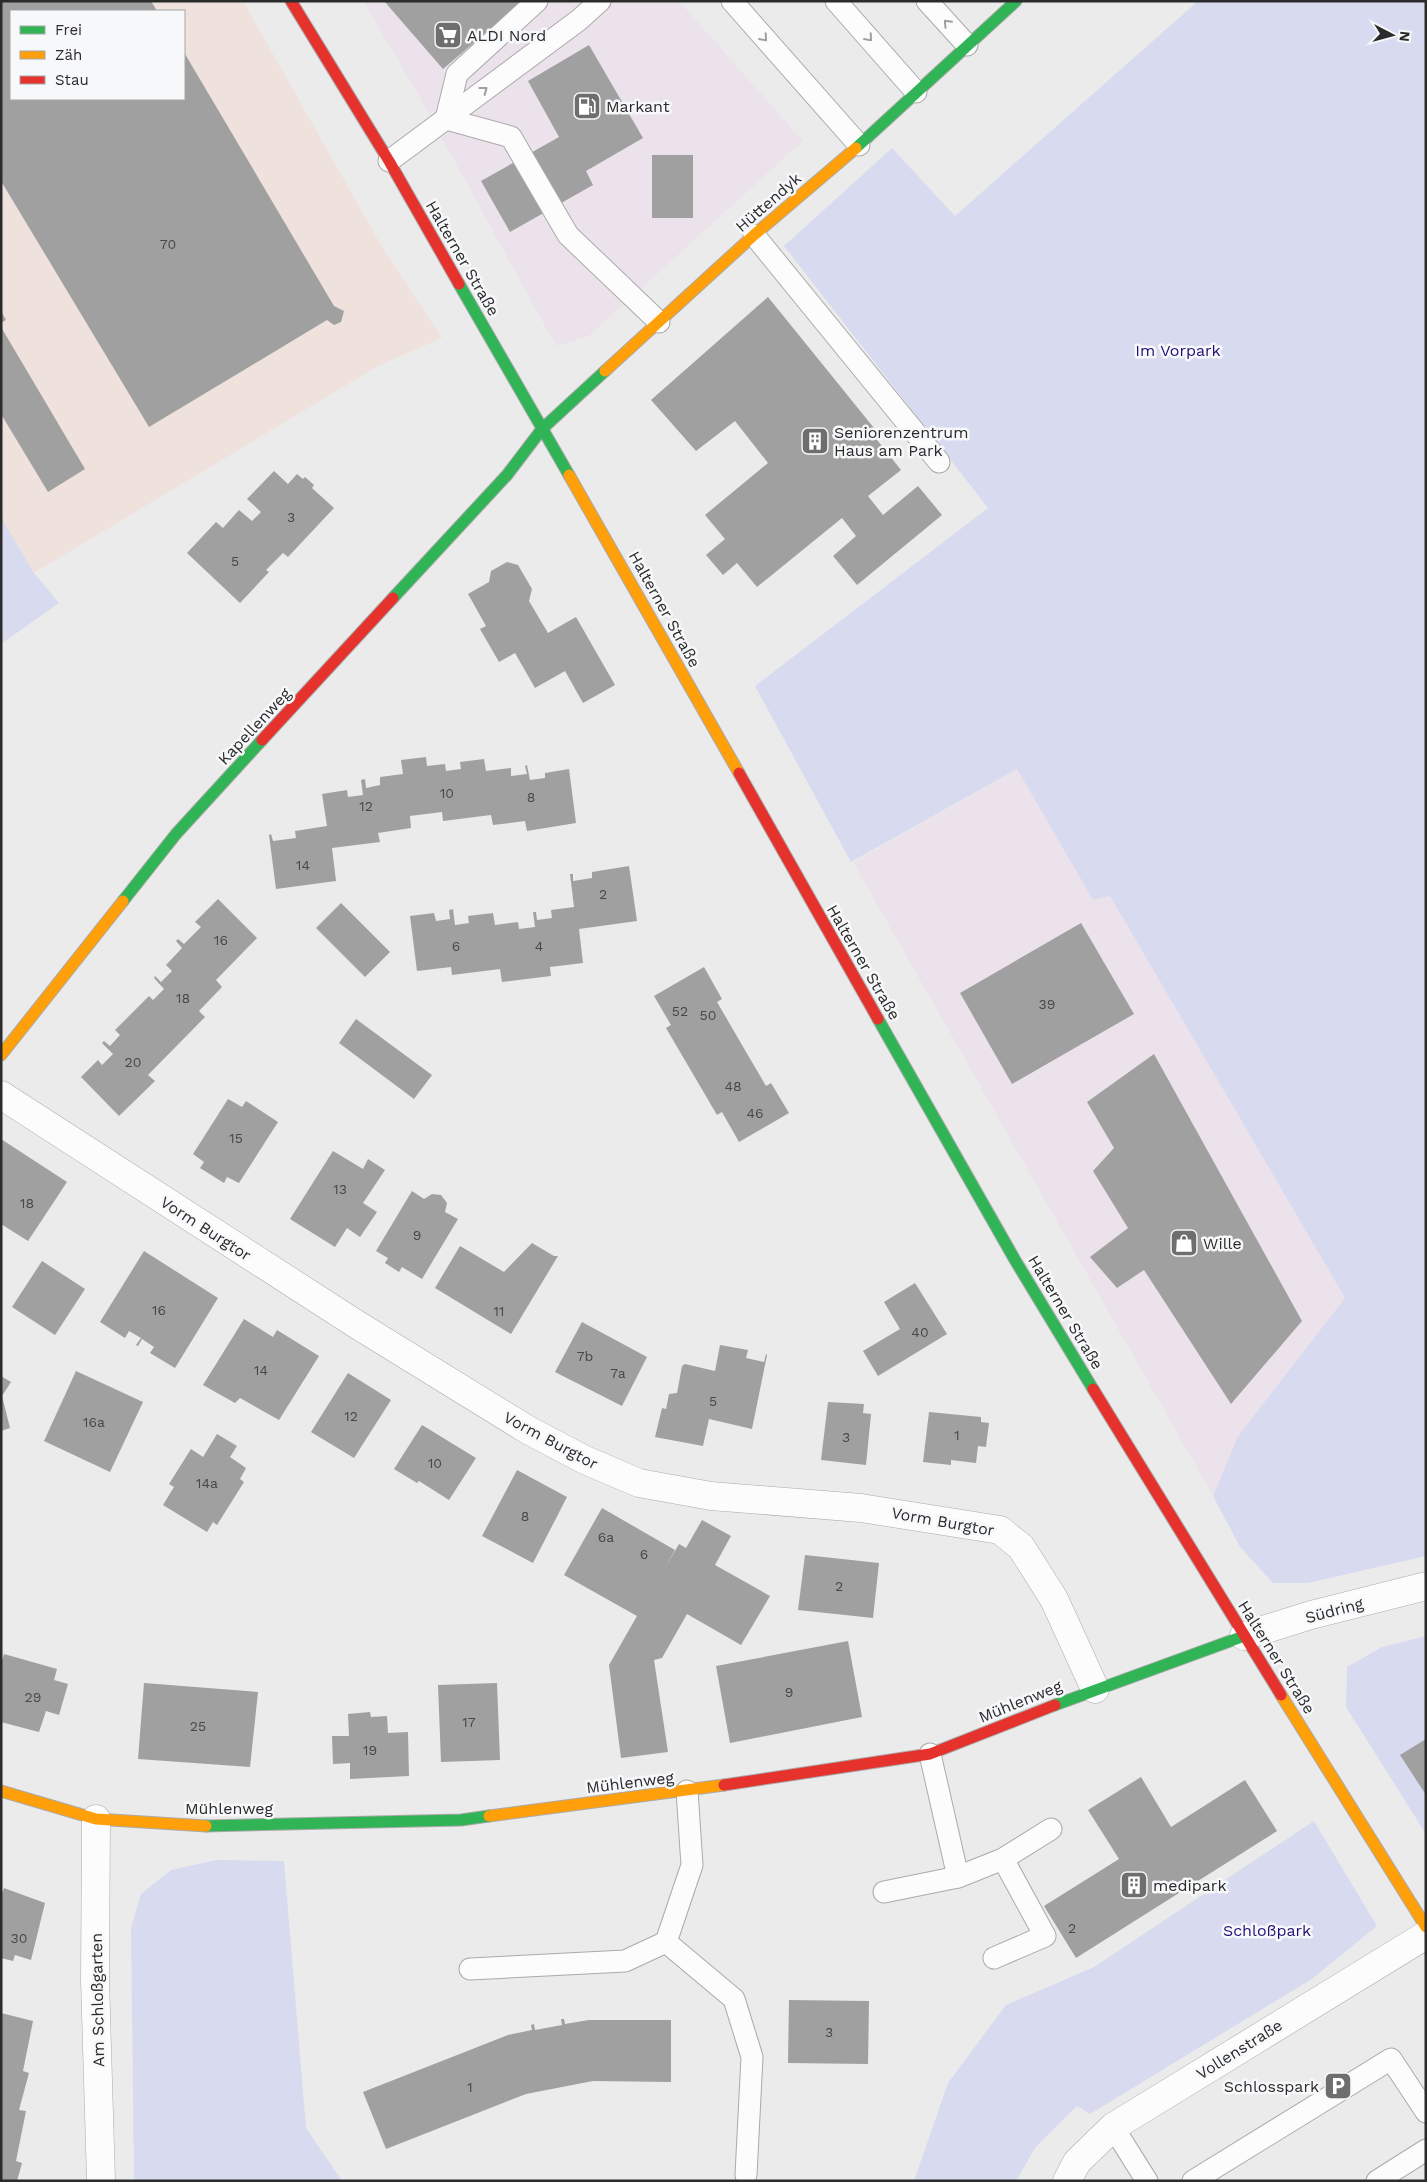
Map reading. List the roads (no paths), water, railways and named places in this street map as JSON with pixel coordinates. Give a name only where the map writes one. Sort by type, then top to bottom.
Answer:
[{"type":"street","name":"Halterner Straße","points":[[291,1],[389,161],[1015,1260],[1244,1636],[1426,1927]]},
{"type":"street","name":"Hüttendyk","points":[[542,429],[754,235],[859,145],[1016,1]]},
{"type":"street","name":"Kapellenweg","points":[[1,1055],[176,834],[507,475],[542,429]]},
{"type":"street","name":"Vorm Burgtor","points":[[1,1095],[356,1324],[528,1430],[585,1460],[639,1483],[711,1496],[861,1508],[1000,1530],[1021,1547],[1054,1600],[1095,1688]]},
{"type":"street","name":"Südring","points":[[1244,1636],[1311,1615],[1426,1586]]},
{"type":"street","name":"Mühlenweg","points":[[1,1790],[96,1819],[215,1827],[460,1820],[687,1791],[930,1754],[1095,1688],[1244,1636]]},
{"type":"street","name":"Am Schloßgarten","points":[[96,1819],[95,1980],[101,2181]]},
{"type":"street","name":"Vollenstraße","points":[[1068,2181],[1077,2162],[1113,2127],[1426,1935]]},
{"type":"lane","points":[[446,119],[456,74],[537,1]]},
{"type":"lane","points":[[389,161],[579,20],[600,1]]},
{"type":"lane","points":[[732,1],[859,145]]},
{"type":"lane","points":[[836,1],[916,92]]},
{"type":"lane","points":[[927,1],[967,45]]},
{"type":"lane","points":[[446,119],[511,137],[568,235],[660,322]]},
{"type":"lane","points":[[754,235],[939,462]]},
{"type":"lane","points":[[930,1754],[958,1877]]},
{"type":"lane","points":[[470,1970],[625,1961],[666,1942],[692,1865],[687,1791]]},
{"type":"lane","points":[[884,1892],[958,1877],[1003,1859],[1051,1829]]},
{"type":"lane","points":[[994,1958],[1046,1936],[1003,1859]]},
{"type":"lane","points":[[666,1942],[734,1999],[752,2057],[746,2175]]},
{"type":"lane","points":[[1193,2181],[1391,2059],[1426,2112]]},
{"type":"lane","points":[[1113,2127],[1147,2181]]},
{"type":"lane","points":[[1377,2181],[1426,2150]]},
{"type":"place","name":"ALDI Nord","points":[[448,35]]},
{"type":"place","name":"Markant","points":[[587,106]]},
{"type":"place","name":"Seniorenzentrum Haus am Park","points":[[815,441]]},
{"type":"place","name":"Wille","points":[[1184,1243]]},
{"type":"place","name":"medipark","points":[[1134,1885]]},
{"type":"place","name":"Schlosspark","points":[[1338,2086]]},
{"type":"park label","name":"Im Vorpark","points":[[1178,350]]},
{"type":"park label","name":"Schloßpark","points":[[1267,1930]]}]
